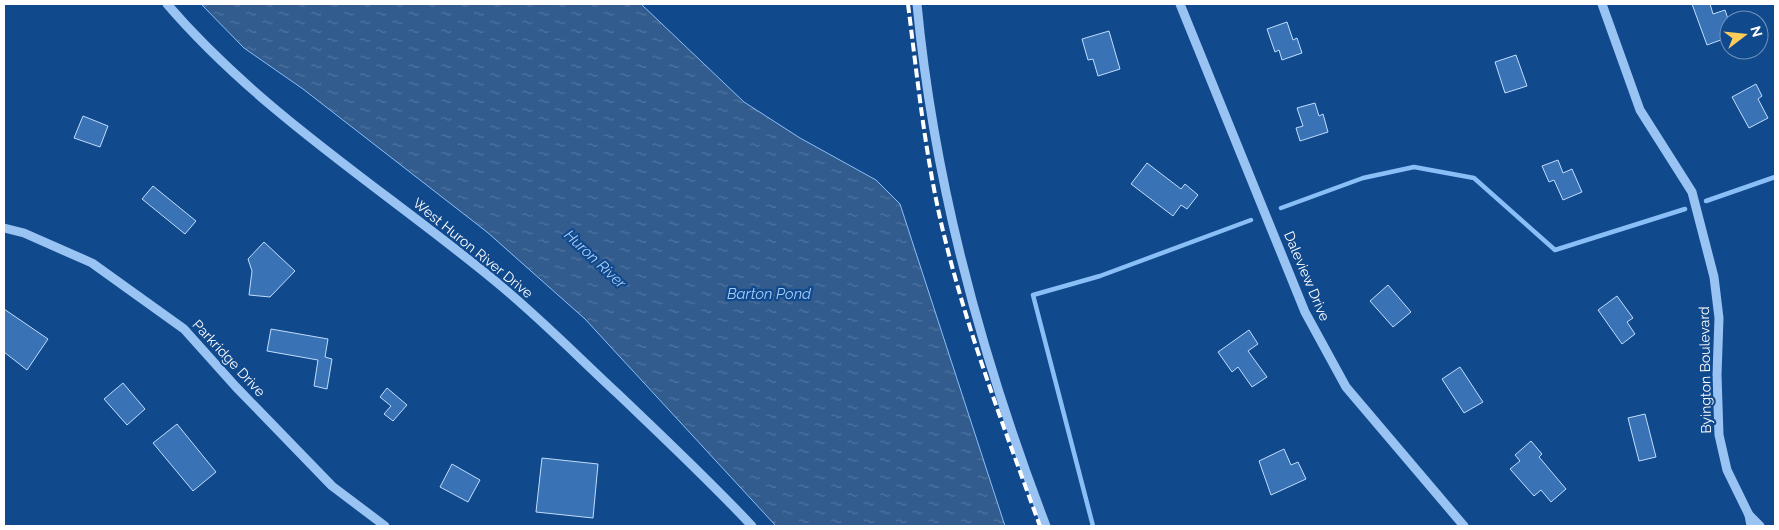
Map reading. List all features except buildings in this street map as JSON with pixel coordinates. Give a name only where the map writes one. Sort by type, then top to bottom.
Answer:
[{"type":"street","name":"West Huron River Drive","points":[[167,4],[220,61],[288,120],[490,276],[539,319],[720,492],[752,526]]},
{"type":"street","points":[[917,4],[932,112],[953,230],[1002,403],[1046,526]]},
{"type":"street","name":"Daleview Drive","points":[[1180,4],[1305,312],[1346,387],[1464,526]]},
{"type":"street","name":"Byington Boulevard","points":[[1602,4],[1640,110],[1692,192],[1714,277],[1719,318],[1717,375],[1719,435],[1727,470],[1749,515],[1751,526]]},
{"type":"street","name":"Parkridge Drive","points":[[4,228],[24,233],[92,263],[184,329],[236,387],[332,486],[385,526]]},
{"type":"street","name":"Byington Boulevard","points":[[1749,515],[1760,526]]},
{"type":"water","name":"Barton Pond","points":[[201,4],[641,4],[744,102],[800,138],[876,180],[900,204],[1005,526],[776,526],[585,319],[487,232],[303,89],[244,48]]},
{"type":"waterway","points":[[1281,208],[1363,178],[1414,167],[1474,178],[1555,250],[1685,209]]},
{"type":"waterway","points":[[1706,201],[1775,177]]},
{"type":"waterway","points":[[1093,526],[1033,295],[1100,276],[1251,220]]},
{"type":"railway","points":[[908,4],[928,154],[946,243],[977,350],[1040,526]]},
{"type":"water label","name":"Huron River","points":[[595,259]]}]
